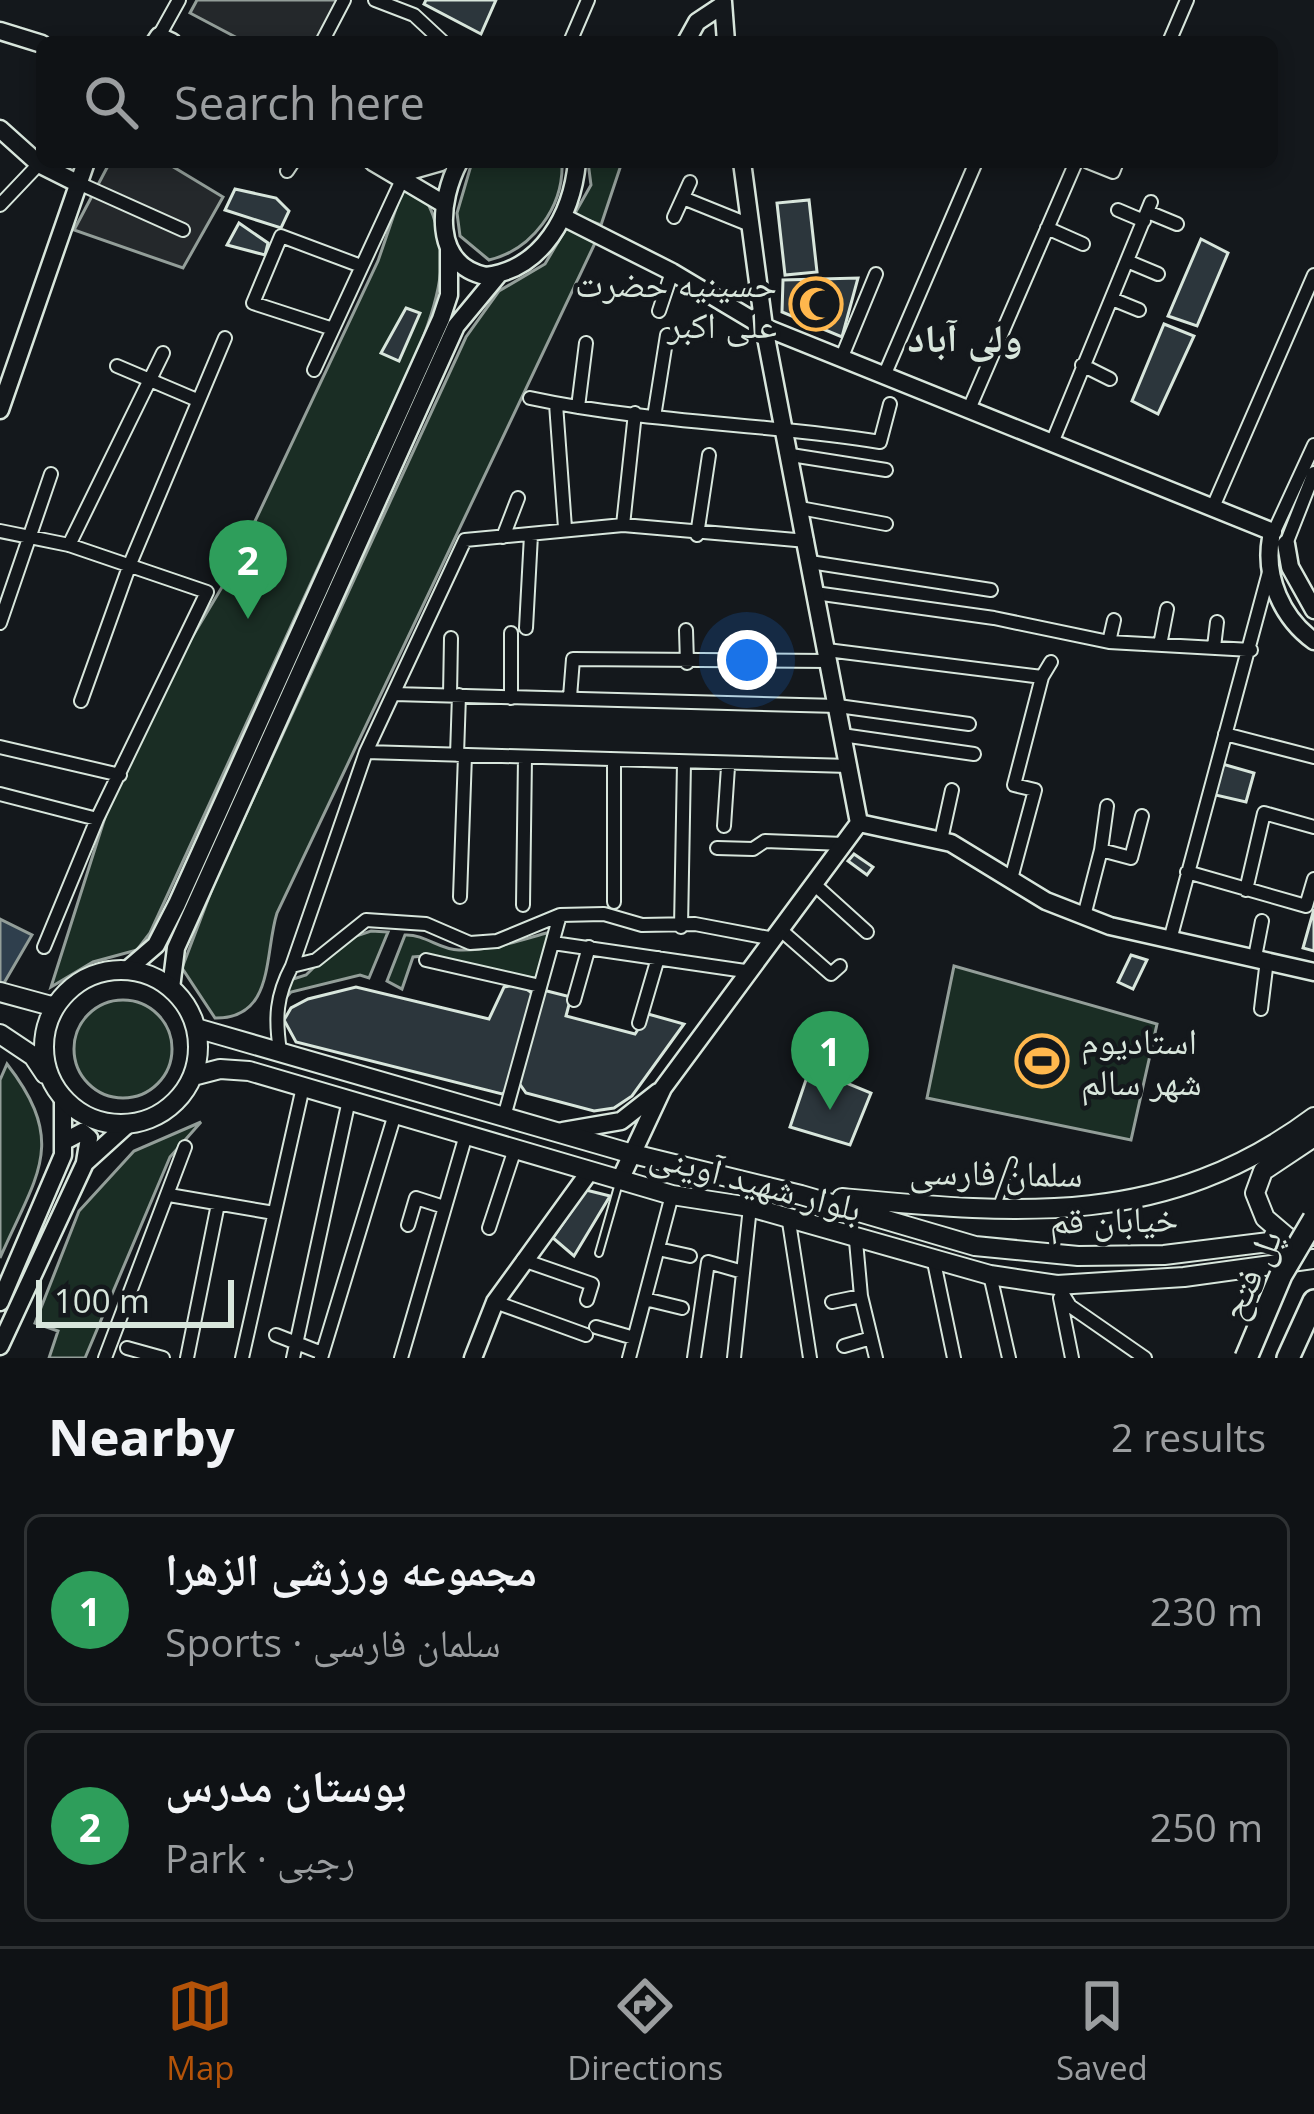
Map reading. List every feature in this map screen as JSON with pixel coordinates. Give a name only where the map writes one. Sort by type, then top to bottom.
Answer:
[{"type":"highway","name":"پل فتح","points":[[1246,1358],[1281,1276],[1314,1220]]},
{"type":"highway","points":[[1288,1358],[1314,1301]]},
{"type":"main road","points":[[0,1034],[33,1057],[59,1093],[92,1119],[128,1124],[167,1109],[193,1076],[196,1028],[171,988],[127,970],[86,978],[55,1007],[44,1056],[59,1093]]},
{"type":"main road","points":[[0,992],[55,1007]]},
{"type":"main road","name":"بلوار شهید آوینی","points":[[196,1028],[629,1154],[801,1195]]},
{"type":"main road","name":"بلوار شهید آوینی","points":[[193,1076],[220,1069],[249,1071],[672,1195],[750,1207],[856,1241],[990,1275],[1058,1285],[1184,1277],[1314,1259]]},
{"type":"main road","name":"سلمان فارسی","points":[[801,1195],[995,1212],[1069,1212],[1168,1192],[1256,1155],[1314,1118]]},
{"type":"main road","points":[[1314,1137],[1263,1172],[1255,1192],[1265,1218],[1292,1241],[1314,1236]]},
{"type":"main road","name":"خیابان قم","points":[[801,1195],[975,1246],[1025,1253],[1164,1255],[1292,1241]]},
{"type":"street","points":[[164,36],[179,0]]},
{"type":"street","points":[[325,36],[344,0]]},
{"type":"street","points":[[414,15],[419,0]]},
{"type":"street","points":[[573,36],[588,0]]},
{"type":"street","points":[[1172,36],[1187,0]]},
{"type":"street","points":[[378,1],[414,15],[437,36]]},
{"type":"street","points":[[689,36],[697,22],[723,3]]},
{"type":"street","points":[[723,3],[726,36]]},
{"type":"street","points":[[0,31],[36,42]]},
{"type":"street","points":[[0,129],[36,161]]},
{"type":"street","points":[[0,205],[36,167]]},
{"type":"street","points":[[47,168],[183,230]]},
{"type":"street","points":[[0,410],[83,168]]},
{"type":"street","points":[[314,370],[400,184],[387,168]]},
{"type":"street","points":[[388,168],[444,205]]},
{"type":"street","points":[[127,970],[156,945],[177,904],[441,319],[449,295],[444,205],[457,168]]},
{"type":"street","points":[[171,988],[176,948],[456,326],[499,274],[537,252],[563,217],[575,168]]},
{"type":"street","points":[[620,1180],[663,1088],[745,971],[859,823],[764,328],[743,168]]},
{"type":"street","points":[[884,376],[973,168]]},
{"type":"street","points":[[969,409],[1073,168]]},
{"type":"street","points":[[674,218],[690,182]]},
{"type":"street","points":[[683,198],[750,225]]},
{"type":"street","points":[[1118,210],[1148,212],[1177,224]]},
{"type":"street","points":[[1052,442],[1148,212]]},
{"type":"street","points":[[563,217],[672,272],[764,328],[1214,507],[1277,538],[1314,610]]},
{"type":"street","points":[[1047,228],[1083,244]]},
{"type":"street","points":[[332,329],[253,303],[281,236],[361,266]]},
{"type":"street","points":[[449,249],[464,268],[499,274]]},
{"type":"street","points":[[1127,261],[1158,274]]},
{"type":"street","points":[[659,311],[672,272]]},
{"type":"street","points":[[841,359],[876,274]]},
{"type":"street","points":[[1214,507],[1314,274]]},
{"type":"street","points":[[1112,299],[1139,310]]},
{"type":"street","points":[[654,417],[667,335]]},
{"type":"street","points":[[81,701],[130,564],[225,338]]},
{"type":"street","points":[[578,407],[586,343]]},
{"type":"street","points":[[69,545],[163,352]]},
{"type":"street","points":[[1082,365],[1110,380]]},
{"type":"street","points":[[117,366],[197,400]]},
{"type":"street","points":[[530,398],[714,426],[785,426],[880,442],[890,404]]},
{"type":"street","points":[[556,404],[566,528]]},
{"type":"street","points":[[623,525],[635,413]]},
{"type":"street","points":[[1170,940],[1251,650],[1277,538],[1314,445]]},
{"type":"street","points":[[697,535],[709,455]]},
{"type":"street","points":[[791,455],[886,470]]},
{"type":"street","points":[[1277,538],[1314,473]]},
{"type":"street","points":[[0,623],[25,536],[51,474]]},
{"type":"street","points":[[503,537],[518,498]]},
{"type":"street","points":[[1298,507],[1314,512]]},
{"type":"street","points":[[800,508],[886,524]]},
{"type":"street","points":[[280,1051],[277,1004],[366,752],[465,540],[623,525],[807,541]]},
{"type":"street","points":[[0,531],[69,545],[207,592],[97,819],[44,946]]},
{"type":"street","points":[[526,628],[531,535]]},
{"type":"street","points":[[810,562],[991,590]]},
{"type":"street","points":[[1269,571],[1286,610],[1314,641]]},
{"type":"street","points":[[815,592],[1048,627],[1109,642],[1251,650]]},
{"type":"street","points":[[1160,645],[1167,609]]},
{"type":"street","points":[[1048,627],[1053,612]]},
{"type":"street","points":[[1109,642],[1114,620]]},
{"type":"street","points":[[1214,647],[1216,622]]},
{"type":"street","points":[[686,630],[687,663]]},
{"type":"street","points":[[511,633],[511,698]]},
{"type":"street","points":[[451,638],[461,755],[460,897]]},
{"type":"street","points":[[570,697],[573,659],[687,663],[828,655],[1042,676]]},
{"type":"street","points":[[1011,879],[1035,790],[1014,785],[1042,676],[1051,662]]},
{"type":"street","points":[[394,694],[838,706],[969,724]]},
{"type":"street","points":[[1225,734],[1314,757]]},
{"type":"street","points":[[842,735],[974,754]]},
{"type":"street","points":[[0,747],[119,776]]},
{"type":"street","points":[[366,752],[849,766]]},
{"type":"street","points":[[523,905],[525,757]]},
{"type":"street","points":[[614,761],[614,902]]},
{"type":"street","points":[[682,927],[684,762]]},
{"type":"street","points":[[724,826],[728,766]]},
{"type":"street","points":[[941,841],[952,790]]},
{"type":"street","points":[[0,794],[97,819]]},
{"type":"street","points":[[1084,916],[1107,806]]},
{"type":"street","points":[[1246,890],[1264,813],[1314,827]]},
{"type":"street","points":[[1101,850],[1131,858],[1142,816]]},
{"type":"street","points":[[859,823],[974,852],[1011,879],[1084,916],[1314,972]]},
{"type":"street","points":[[717,848],[753,849],[765,841],[844,844]]},
{"type":"street","points":[[1187,872],[1306,905],[1314,879]]},
{"type":"street","points":[[815,885],[868,932]]},
{"type":"street","points":[[292,966],[316,960],[366,920],[426,924],[470,943],[497,941],[560,915],[604,914],[642,926],[695,924],[776,935],[831,974],[840,966]]},
{"type":"street","points":[[503,1117],[560,915]]},
{"type":"street","points":[[1261,1009],[1262,921]]},
{"type":"street","points":[[553,943],[745,971]]},
{"type":"street","points":[[574,1000],[589,947]]},
{"type":"street","points":[[639,1023],[658,958]]},
{"type":"street","points":[[426,960],[541,986]]},
{"type":"street","points":[[242,1358],[303,1087]]},
{"type":"street","points":[[554,1132],[621,1121],[663,1088]]},
{"type":"street","points":[[0,1302],[52,1187],[63,1142],[59,1093]]},
{"type":"street","points":[[293,1358],[349,1100]]},
{"type":"street","points":[[276,1335],[321,1356],[395,1114]]},
{"type":"street","points":[[85,1163],[128,1124]]},
{"type":"street","points":[[0,1346],[85,1163],[89,1138],[72,1133],[63,1142]]},
{"type":"street","points":[[400,1358],[466,1135]]},
{"type":"street","points":[[104,1358],[185,1147]]},
{"type":"street","points":[[489,1228],[515,1149]]},
{"type":"street","points":[[473,1358],[495,1302],[590,1171]]},
{"type":"street","points":[[169,1195],[274,1213]]},
{"type":"street","points":[[629,1358],[672,1195]]},
{"type":"street","points":[[408,1225],[416,1198],[444,1207]]},
{"type":"street","points":[[187,1358],[218,1204]]},
{"type":"street","points":[[734,1358],[750,1207]]},
{"type":"street","points":[[789,1222],[810,1358]]},
{"type":"street","points":[[856,1241],[861,1296],[877,1358]]},
{"type":"street","points":[[658,1249],[690,1256]]},
{"type":"street","points":[[524,1260],[592,1284],[587,1300]]},
{"type":"street","points":[[694,1358],[708,1262],[742,1272]]},
{"type":"street","points":[[934,1262],[954,1358]]},
{"type":"street","points":[[990,1275],[1009,1358]]},
{"type":"street","points":[[1058,1285],[1072,1358]]},
{"type":"street","points":[[1058,1285],[1070,1306],[1145,1358]]},
{"type":"street","points":[[832,1302],[861,1296]]},
{"type":"street","points":[[645,1299],[682,1308]]},
{"type":"street","points":[[495,1302],[591,1331],[634,1338]]},
{"type":"street","points":[[844,1346],[872,1338]]},
{"type":"street","points":[[127,1348],[163,1358]]},
{"type":"lane","points":[[995,1212],[1013,1161]]},
{"type":"lane","points":[[599,1253],[620,1180]]},
{"type":"green space","points":[[470,168],[562,168],[557,195],[542,224],[505,255],[489,260],[460,236],[457,213]]},
{"type":"green space","points":[[589,168],[620,168],[601,225],[574,215],[591,185]]},
{"type":"green space","points":[[404,185],[427,201],[441,256],[438,291],[420,346],[150,933],[137,950],[93,962],[51,987],[106,814],[182,654],[231,572],[378,261]]},
{"type":"green space","points":[[568,225],[596,241],[277,913],[258,996],[248,1008],[215,1018],[182,968],[215,881],[466,337],[499,291],[545,264]]},
{"type":"green space","points":[[371,931],[388,932],[369,978],[360,975],[291,992],[282,1002],[290,980],[306,975],[341,941]]},
{"type":"green space","points":[[550,932],[537,979],[424,956],[413,957],[402,989],[387,981],[405,935],[470,950]]},
{"type":"green space","name":"استادیوم شهر سالم","points":[[954,966],[1157,1024],[1131,1140],[927,1098]]},
{"type":"green space","points":[[123,1000],[142,1003],[158,1014],[169,1030],[169,1068],[158,1084],[142,1095],[123,1098],[104,1095],[88,1084],[77,1068],[74,1049],[77,1030],[88,1014],[104,1003]]},
{"type":"green space","points":[[7,1064],[26,1092],[42,1139],[34,1181],[0,1258],[0,1080]]},
{"type":"green space","points":[[201,1122],[170,1157],[85,1358],[49,1358],[58,1331],[35,1323],[79,1211],[134,1151]]},
{"type":"shaded area","points":[[197,0],[339,0],[320,36],[234,36],[190,13]]},
{"type":"shaded area","points":[[107,168],[175,168],[223,197],[183,268],[74,230]]},
{"type":"water","points":[[0,919],[32,935],[4,983],[0,982]]},
{"type":"building","points":[[426,0],[496,0],[481,34],[424,4]]},
{"type":"building","points":[[235,189],[276,198],[289,211],[281,228],[225,210]]},
{"type":"building","points":[[809,200],[817,272],[785,275],[777,203]]},
{"type":"building","points":[[239,223],[268,243],[265,255],[227,245]]},
{"type":"building","points":[[1201,239],[1228,253],[1197,326],[1168,316]]},
{"type":"building","name":"حسینیه حضرت علی اکبر","points":[[858,278],[842,337],[782,312],[783,280]]},
{"type":"building","points":[[406,308],[420,313],[399,361],[381,353]]},
{"type":"building","points":[[1164,324],[1194,336],[1158,414],[1132,401]]},
{"type":"building","points":[[1219,763],[1254,773],[1246,802],[1211,794]]},
{"type":"building","points":[[854,854],[873,867],[867,875],[848,861]]},
{"type":"building","points":[[1314,909],[1314,951],[1303,948]]},
{"type":"building","points":[[1131,955],[1147,960],[1133,989],[1118,982]]},
{"type":"building","points":[[521,984],[534,995],[510,1089],[502,1094],[296,1042],[284,1020],[291,1008],[308,999],[356,987],[489,1019],[504,987]]},
{"type":"building","points":[[543,990],[571,997],[566,1016],[635,1034],[648,1014],[684,1024],[632,1096],[614,1108],[594,1111],[526,1093],[519,1083]]},
{"type":"building","points":[[810,1068],[871,1093],[850,1145],[790,1127]]},
{"type":"building","points":[[586,1190],[610,1196],[574,1256],[553,1238]]},
{"type":"place","name":"حسینیه حضرت علی اکبر","points":[[816,304]]},
{"type":"place","name":"بوستان مدرس","points":[[248,619]]},
{"type":"place","name":"استادیوم شهر سالم","points":[[1042,1061]]},
{"type":"place","name":"مجموعه ورزشی الزهرا","points":[[830,1110]]},
{"type":"district","name":"ولی آباد","points":[[965,336]]}]
